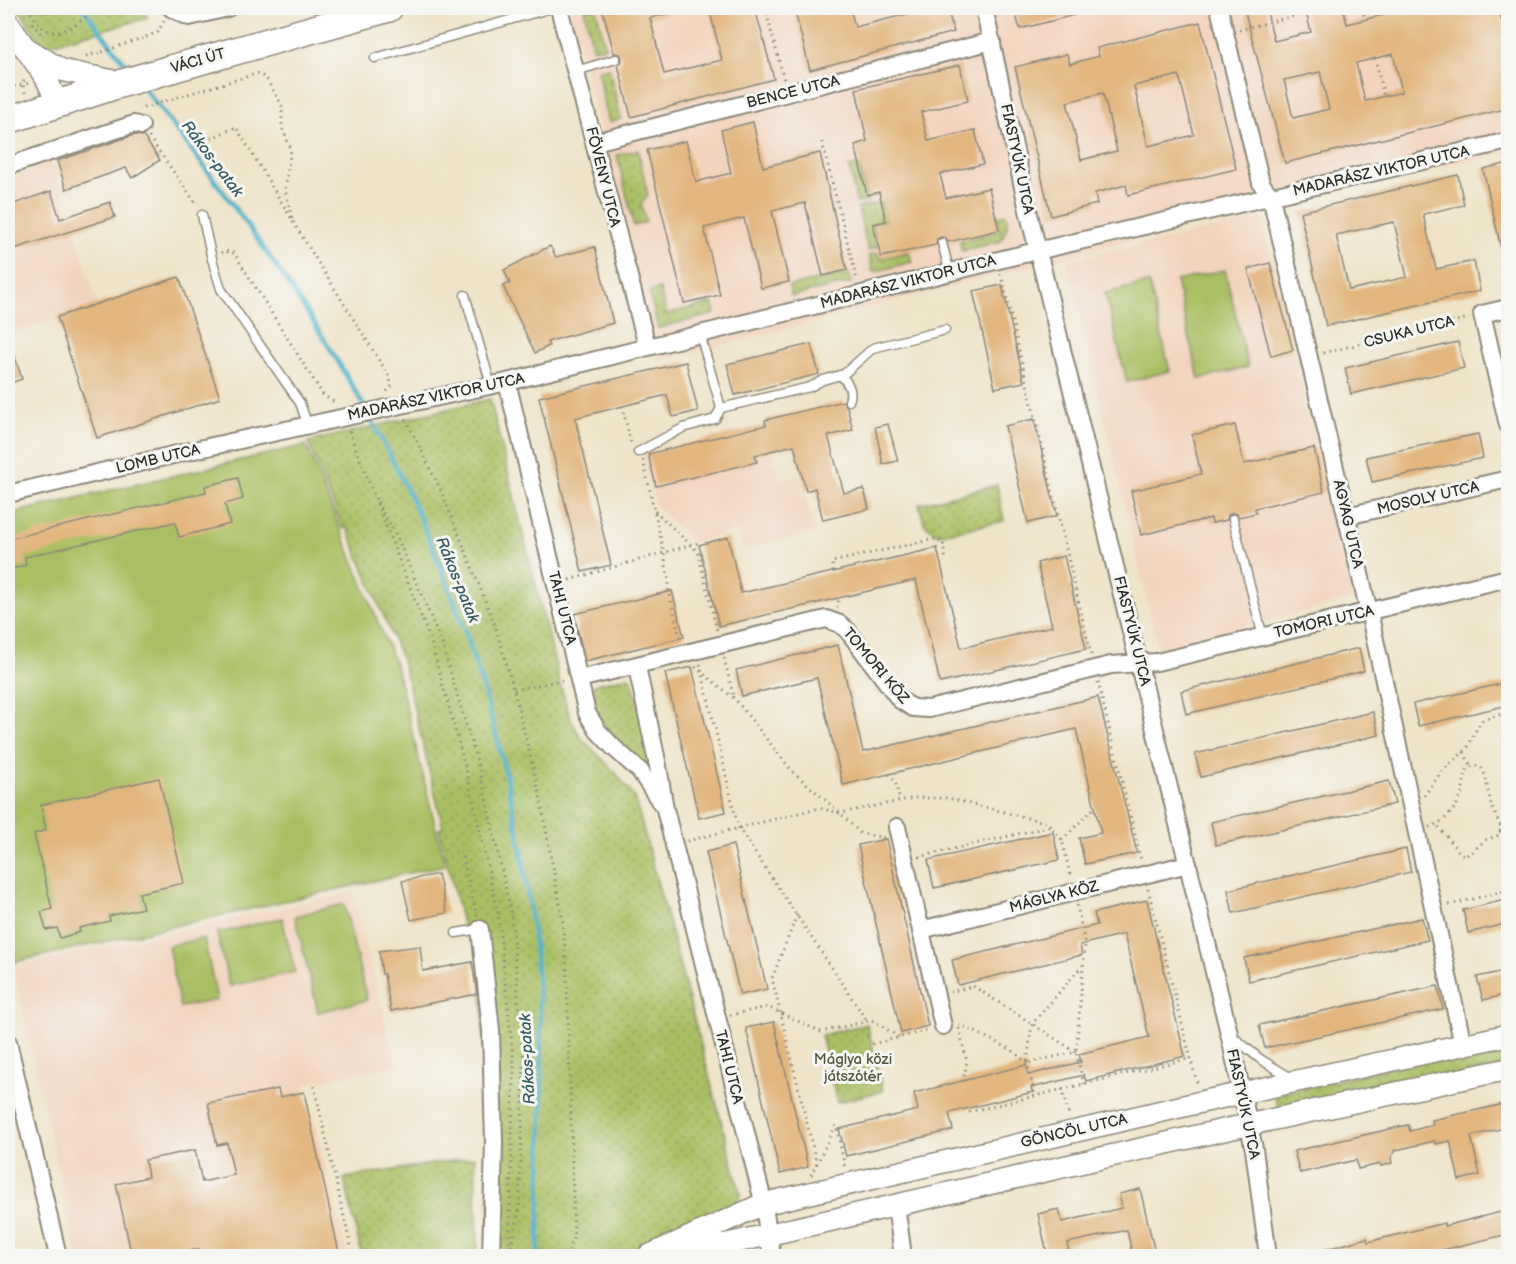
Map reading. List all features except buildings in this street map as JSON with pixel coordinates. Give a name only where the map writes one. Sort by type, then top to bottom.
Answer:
[{"type":"main road","name":"VÁCI ÚT","points":[[8,120],[123,83],[389,8]]},
{"type":"street","points":[[168,13],[189,17],[228,8]]},
{"type":"street","name":"FÖVENY UTCA","points":[[559,8],[647,346]]},
{"type":"street","name":"FIASTYÚK UTCA","points":[[984,8],[1028,210],[1229,1034],[1249,1124],[1268,1257]]},
{"type":"street","name":"AGYAG UTCA","points":[[1219,8],[1262,183],[1271,197],[1347,516],[1462,1045]]},
{"type":"street","points":[[17,19],[24,46],[46,78],[59,105]]},
{"type":"street","name":"BENCE UTCA","points":[[595,142],[992,41]]},
{"type":"street","points":[[24,46],[61,70],[123,83]]},
{"type":"street","points":[[8,166],[134,124],[141,126]]},
{"type":"street","name":"MADARÁSZ VIKTOR UTCA","points":[[308,426],[341,410],[399,405],[499,383],[860,293],[1509,141]]},
{"type":"street","points":[[1011,257],[1025,234],[1028,210]]},
{"type":"street","points":[[1509,308],[1482,314],[1509,425]]},
{"type":"street","name":"TAHI UTCA","points":[[499,383],[556,584],[587,712],[598,731],[640,771],[665,809]]},
{"type":"street","name":"LOMB UTCA","points":[[8,494],[308,426]]},
{"type":"street","name":"MOSOLY UTCA","points":[[1347,516],[1509,479]]},
{"type":"street","name":"TOMORI UTCA","points":[[1139,663],[1157,662],[1509,578]]},
{"type":"street","name":"TOMORI KÖZ","points":[[579,680],[675,656],[695,658],[721,645],[826,619],[848,631],[900,700],[913,708],[929,709],[1111,665],[1139,663]]},
{"type":"street","name":"TAHI UTCA","points":[[637,667],[665,809],[763,1204],[772,1257]]},
{"type":"street","points":[[898,835],[936,996],[950,1025]]},
{"type":"street","name":"MÁGLYA KÖZ","points":[[921,930],[1188,864]]},
{"type":"street","points":[[480,929],[491,1030],[494,1143],[491,1257]]},
{"type":"street","name":"GÖNCÖL UTCA","points":[[648,1257],[763,1204],[1241,1093],[1509,1035]]},
{"type":"street","points":[[8,1042],[58,1257]]},
{"type":"street","points":[[675,1257],[1249,1124],[1509,1069]]},
{"type":"street","points":[[896,1205],[903,1257]]},
{"type":"lane","points":[[375,58],[435,45],[552,8]]},
{"type":"lane","points":[[576,71],[616,59]]},
{"type":"lane","points":[[202,215],[221,289],[300,403],[308,426]]},
{"type":"lane","points":[[942,243],[950,273]]},
{"type":"lane","points":[[465,295],[499,383]]},
{"type":"lane","points":[[721,408],[810,387],[840,375],[873,348],[945,330]]},
{"type":"lane","points":[[638,452],[683,428],[715,419],[721,408],[700,334]]},
{"type":"lane","points":[[840,375],[849,387],[851,395],[849,401]]},
{"type":"lane","points":[[1233,519],[1263,637]]},
{"type":"lane","points":[[456,933],[480,929]]},
{"type":"lane","points":[[1229,1034],[1260,1059],[1296,1081]]},
{"type":"path","points":[[27,8],[43,28],[50,31],[67,30],[98,8]]},
{"type":"path","points":[[765,8],[787,93]]},
{"type":"path","points":[[1362,8],[1365,19]]},
{"type":"path","points":[[102,52],[158,32],[168,13]]},
{"type":"path","points":[[1225,33],[1306,13]]},
{"type":"path","points":[[17,19],[45,40]]},
{"type":"path","points":[[1375,58],[1384,96]]},
{"type":"path","points":[[143,108],[259,73],[267,80],[282,105],[282,128],[291,149],[285,189],[293,222]]},
{"type":"path","points":[[8,87],[23,85]]},
{"type":"path","points":[[141,126],[182,182],[202,215]]},
{"type":"path","points":[[200,143],[236,127],[389,376],[392,386],[384,393]]},
{"type":"path","points":[[822,142],[860,293]]},
{"type":"path","points":[[212,259],[224,251],[234,254],[322,394],[341,410],[431,642],[467,773],[498,913]]},
{"type":"path","name":"CSUKA UTCA","points":[[1309,356],[1482,314]]},
{"type":"path","points":[[399,405],[442,493],[495,625],[514,690],[539,792],[562,916],[567,971],[574,1236],[567,1257]]},
{"type":"path","points":[[622,406],[632,445],[642,458],[664,553],[669,592],[680,638],[672,646],[675,656]]},
{"type":"path","points":[[371,490],[399,541],[442,644],[480,771],[511,913],[524,1065],[519,1212],[509,1257]]},
{"type":"path","points":[[654,510],[698,552],[735,699]]},
{"type":"path","points":[[833,572],[832,562],[934,539],[944,542],[946,561]]},
{"type":"path","points":[[556,584],[701,542]]},
{"type":"path","points":[[695,658],[703,674],[738,827],[867,1021]]},
{"type":"path","points":[[695,658],[703,674],[735,699],[792,771],[860,833],[898,835]]},
{"type":"path","points":[[514,690],[566,679],[579,680]]},
{"type":"path","points":[[1410,804],[1421,801],[1442,771],[1464,752],[1483,720],[1509,712]]},
{"type":"path","points":[[1464,752],[1471,766]]},
{"type":"path","points":[[1471,766],[1478,766],[1484,770],[1490,800],[1500,823],[1500,831],[1496,837],[1485,840],[1466,855],[1459,852],[1437,825],[1460,799],[1465,774],[1471,766]]},
{"type":"path","points":[[889,774],[895,781],[900,801]]},
{"type":"path","points":[[674,844],[819,808],[840,813],[915,798],[952,799],[1048,823],[1062,840],[1085,945],[1076,1052],[1084,1084]]},
{"type":"path","points":[[1062,840],[1095,807]]},
{"type":"path","points":[[904,861],[1052,826]]},
{"type":"path","points":[[1500,831],[1509,843]]},
{"type":"path","points":[[461,851],[480,929]]},
{"type":"path","points":[[1433,909],[1509,890]]},
{"type":"path","points":[[797,915],[772,978],[817,1165]]},
{"type":"path","points":[[1035,1095],[1027,1063],[1032,1024],[1084,965]]},
{"type":"path","points":[[936,996],[973,986],[1076,1052]]},
{"type":"path","points":[[717,1017],[768,1007],[821,1032],[872,1020],[899,1037]]},
{"type":"path","points":[[872,1044],[950,1025],[1012,1050],[1027,1063]]},
{"type":"path","points":[[950,1025],[966,1062],[963,1081]]},
{"type":"path","points":[[1027,1063],[1076,1052]]},
{"type":"path","points":[[969,1112],[1191,1058]]},
{"type":"path","points":[[314,1086],[353,1257]]},
{"type":"path","points":[[1062,1089],[1072,1132]]},
{"type":"path","points":[[811,1176],[836,1125],[846,1168]]},
{"type":"shaded area","points":[[570,8],[1508,8],[1508,152],[1280,202],[657,362]]},
{"type":"shaded area","points":[[52,161],[98,303],[8,335],[8,176]]},
{"type":"shaded area","points":[[1262,218],[1354,599],[1158,648],[1067,260]]},
{"type":"shaded area","points":[[752,428],[770,444],[779,480],[800,475],[815,532],[743,549],[738,531],[693,542],[655,506],[643,453]]},
{"type":"shaded area","points":[[352,892],[396,1064],[305,1085],[348,1256],[77,1256],[13,967]]},
{"type":"green space","points":[[18,8],[141,8],[148,18],[43,46]]},
{"type":"green space","points":[[596,8],[605,47],[593,49],[584,9]]},
{"type":"green space","points":[[609,68],[621,119],[609,122],[597,71]]},
{"type":"green space","points":[[638,150],[648,196],[641,203],[646,222],[634,226],[617,155]]},
{"type":"green space","points":[[859,165],[868,201],[857,203],[849,167]]},
{"type":"green space","points":[[881,202],[886,220],[872,224],[877,247],[868,250],[858,208]]},
{"type":"green space","points":[[1006,214],[1008,224],[1001,241],[962,251],[960,241],[1000,231],[997,216]]},
{"type":"green space","points":[[909,252],[912,262],[873,272],[869,255],[878,253],[880,259]]},
{"type":"green space","points":[[1225,270],[1248,367],[1199,379],[1176,281]]},
{"type":"green space","points":[[849,273],[851,283],[791,296],[789,286]]},
{"type":"green space","points":[[1149,283],[1170,371],[1127,382],[1105,293]]},
{"type":"green space","points":[[660,289],[666,314],[712,303],[715,314],[658,328],[649,292]]},
{"type":"green space","points":[[490,399],[570,717],[581,738],[615,772],[635,798],[741,1195],[733,1206],[694,1223],[632,1256],[491,1256],[480,930],[464,932],[439,829],[443,827],[403,663],[347,528],[343,528],[308,442]]},
{"type":"green space","points":[[306,445],[396,666],[445,865],[14,962],[8,936],[8,514]]},
{"type":"green space","points":[[997,485],[1004,521],[937,535],[924,523],[919,504]]},
{"type":"green space","points":[[627,677],[632,679],[653,766],[646,768],[610,733],[597,713],[593,701],[592,688],[596,684]]},
{"type":"green space","points":[[344,904],[367,1000],[318,1012],[295,916]]},
{"type":"green space","points":[[282,918],[295,972],[229,986],[217,933]]},
{"type":"green space","points":[[204,938],[217,1000],[180,1007],[168,946]]},
{"type":"green space","name":"Máglya közi játszótér","points":[[867,1024],[883,1091],[837,1102],[821,1035]]},
{"type":"green space","points":[[1508,1040],[1508,1065],[1279,1113],[1275,1095]]},
{"type":"green space","points":[[475,1157],[478,1251],[447,1256],[362,1256],[344,1178]]},
{"type":"waterway","name":"Rákos-patak","points":[[83,8],[131,71]]},
{"type":"waterway","name":"Rákos-patak","points":[[143,87],[203,165],[288,283],[365,408]]},
{"type":"waterway","name":"Rákos-patak","points":[[369,416],[404,484],[435,553],[463,625],[486,698],[505,772],[520,846],[532,922],[541,1030],[542,1127],[538,1256]]}]
